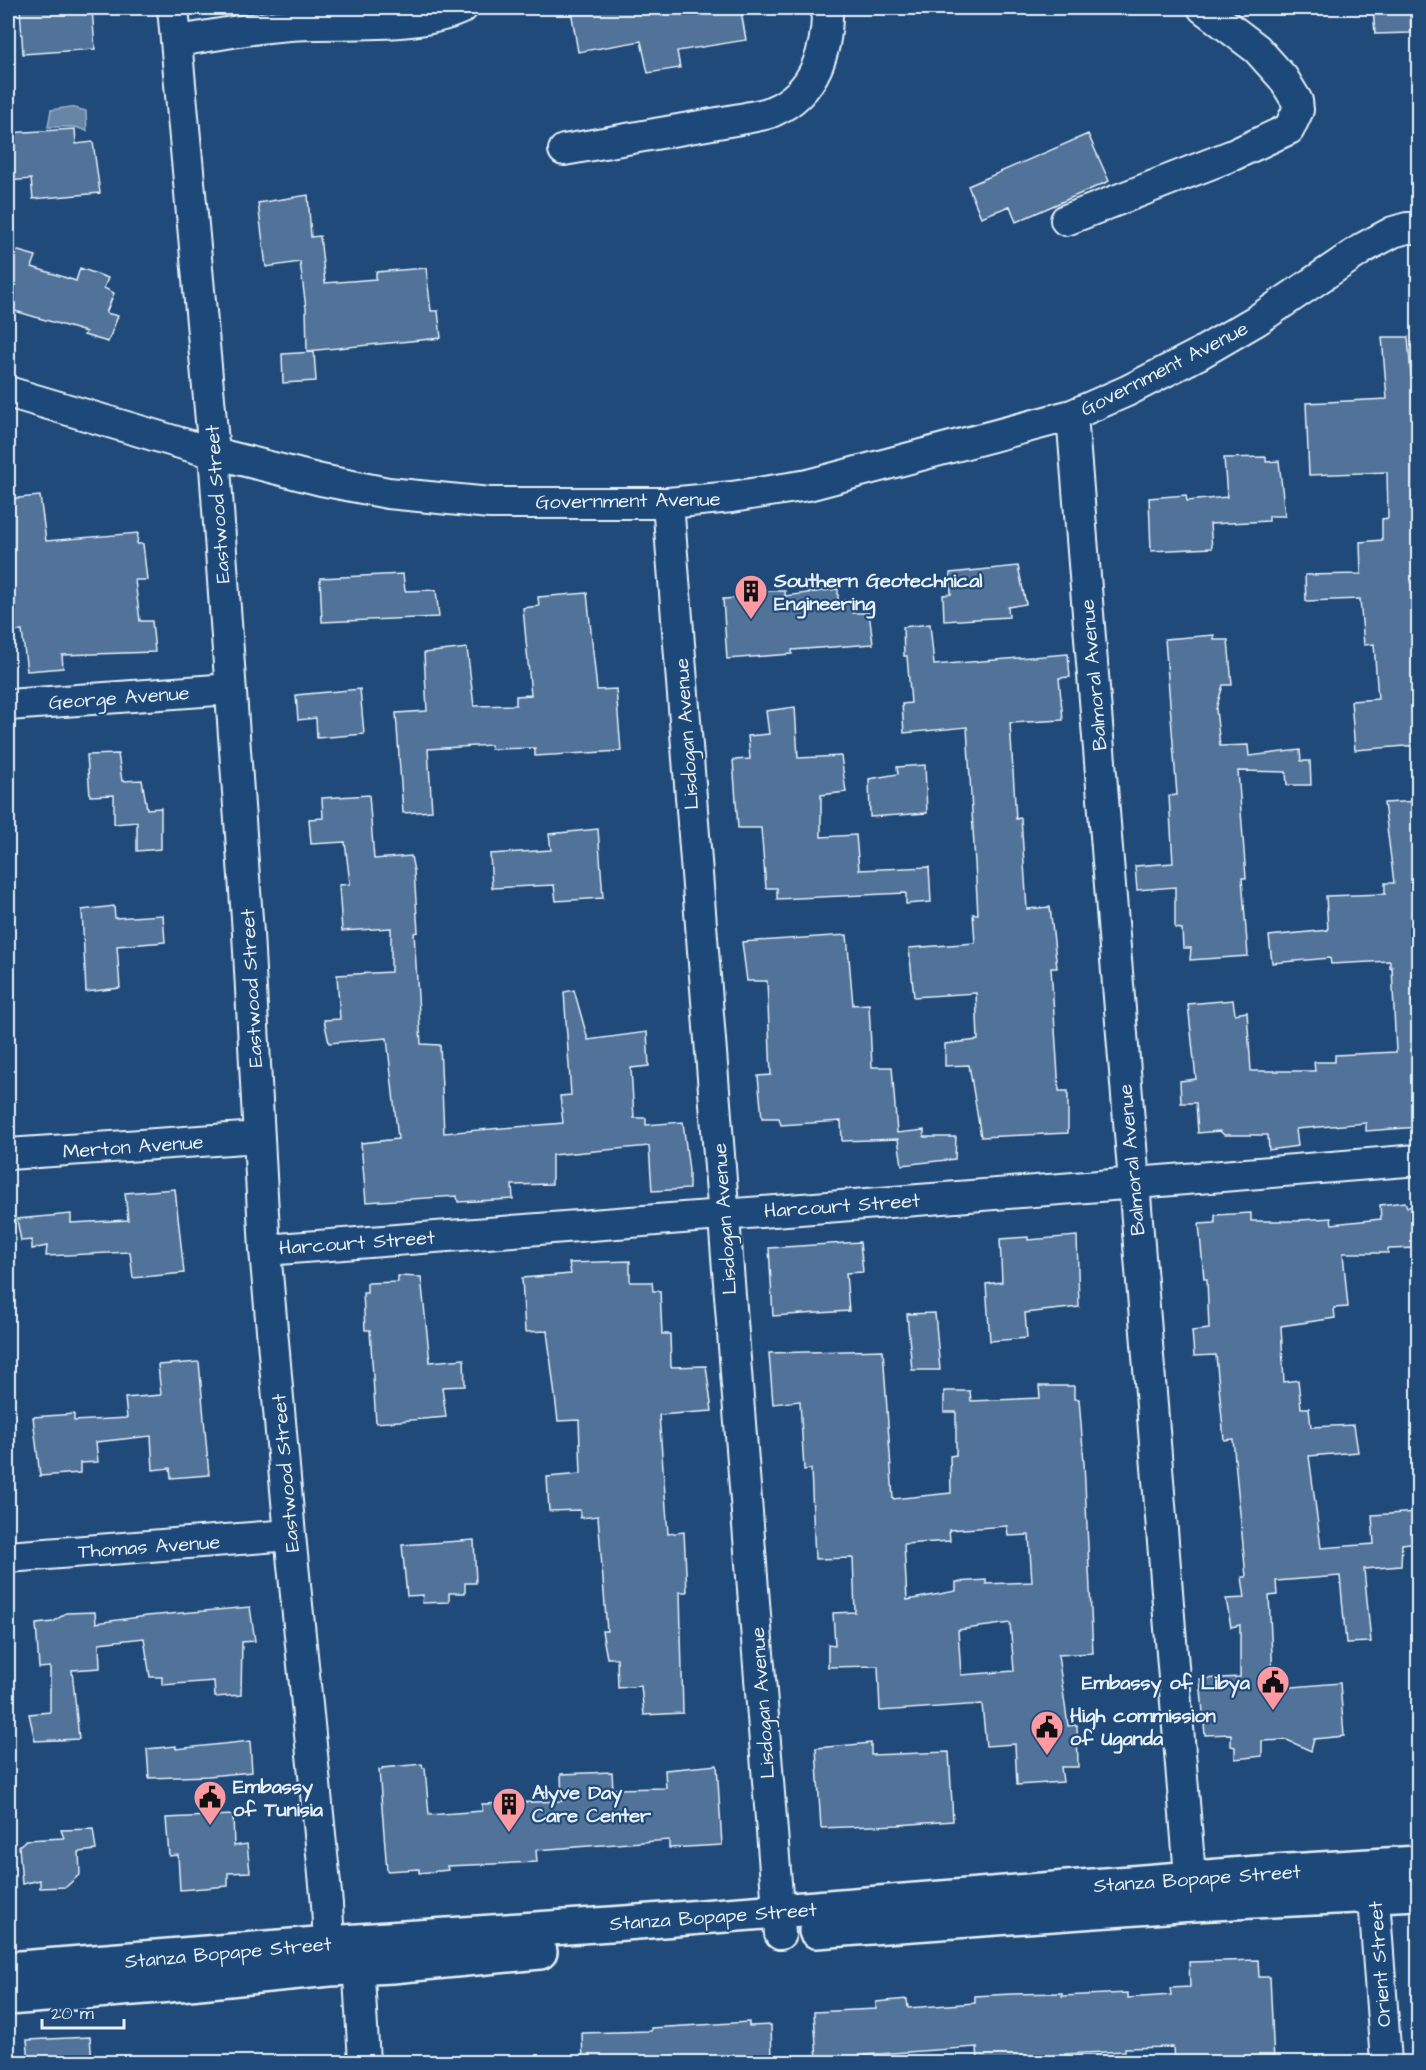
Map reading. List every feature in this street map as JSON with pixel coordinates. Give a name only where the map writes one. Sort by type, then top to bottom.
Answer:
[{"type":"main road","name":"Stanza Bopape Street","points":[[8,1969],[344,1955],[1192,1891],[1373,1880],[1419,1863]]},
{"type":"main road","name":"Stanza Bopape Street","points":[[1373,1880],[1419,1893]]},
{"type":"main road","name":"Stanza Bopape Street","points":[[8,1998],[159,1986],[344,1955]]},
{"type":"street","name":"Eastwood Street","points":[[173,8],[214,453],[248,933],[265,1250],[290,1534],[344,1955],[364,2062]]},
{"type":"street","points":[[176,41],[288,25],[394,22],[452,13],[462,8]]},
{"type":"street","points":[[564,150],[746,118],[771,112],[786,105],[812,79],[820,62],[825,41],[826,8]]},
{"type":"street","points":[[1066,220],[1233,155],[1289,129],[1298,110],[1297,101],[1283,78],[1257,49],[1203,8]]},
{"type":"street","name":"Government Avenue","points":[[8,392],[214,453],[321,480],[388,493],[490,503],[668,503],[732,497],[808,485],[1072,415],[1127,391],[1197,355],[1257,320],[1365,247],[1393,232],[1407,228],[1419,228]]},
{"type":"street","name":"Balmoral Avenue","points":[[1072,415],[1192,1891]]},
{"type":"street","name":"Lisdogan Avenue","points":[[668,503],[779,1923]]},
{"type":"street","name":"George Avenue","points":[[8,705],[230,689]]},
{"type":"street","name":"Merton Avenue","points":[[8,1154],[259,1137]]},
{"type":"street","name":"Harcourt Street","points":[[265,1250],[1133,1185],[1419,1160]]},
{"type":"street","name":"Thomas Avenue","points":[[8,1557],[290,1534]]},
{"type":"street","name":"Orient Street","points":[[1373,1880],[1386,2062]]},
{"type":"water","points":[[71,107],[86,111],[87,131],[75,127],[48,127],[51,110]]},
{"type":"building","points":[[20,8],[92,8],[95,49],[23,54]]},
{"type":"building","points":[[712,8],[714,14],[741,11],[746,40],[677,51],[680,68],[648,73],[641,41],[578,52],[571,10]]},
{"type":"building","points":[[1373,8],[1410,8],[1411,33],[1375,34]]},
{"type":"building","points":[[75,129],[76,144],[93,142],[100,193],[33,199],[31,179],[8,181],[8,133]]},
{"type":"building","points":[[1088,134],[1109,181],[1016,222],[1010,206],[981,217],[968,186]]},
{"type":"building","points":[[308,195],[311,237],[320,236],[325,283],[376,279],[376,272],[426,268],[431,311],[438,311],[441,338],[307,351],[306,308],[300,262],[266,267],[258,203]]},
{"type":"building","points":[[8,248],[36,256],[32,267],[76,281],[80,268],[108,278],[104,288],[114,293],[106,313],[118,316],[108,342],[84,335],[86,332],[8,309]]},
{"type":"building","points":[[1382,337],[1408,337],[1411,376],[1419,376],[1419,745],[1355,750],[1351,701],[1378,699],[1374,644],[1364,645],[1360,599],[1306,601],[1305,575],[1361,574],[1360,542],[1382,540],[1382,519],[1388,518],[1387,472],[1309,475],[1306,403],[1387,399]]},
{"type":"building","points":[[314,352],[316,381],[283,383],[282,354]]},
{"type":"building","points":[[1266,457],[1266,462],[1279,461],[1285,516],[1269,516],[1269,521],[1210,524],[1212,548],[1151,551],[1149,498],[1186,495],[1187,501],[1227,497],[1224,458]]},
{"type":"building","points":[[40,496],[46,541],[138,533],[137,544],[143,544],[147,580],[135,580],[140,621],[152,621],[155,652],[62,655],[63,668],[27,671],[22,631],[8,632],[8,499]]},
{"type":"building","points":[[1018,566],[1026,604],[1008,607],[1009,617],[944,621],[943,595],[951,594],[950,573]]},
{"type":"building","points":[[403,574],[405,591],[436,590],[439,617],[322,622],[320,578]]},
{"type":"building","points":[[838,589],[838,601],[853,600],[853,613],[869,613],[873,644],[792,650],[792,654],[727,659],[723,599],[740,598],[740,591],[785,591],[785,596]]},
{"type":"building","points":[[587,593],[597,690],[616,689],[621,751],[535,756],[535,748],[491,749],[491,745],[428,749],[432,811],[403,813],[396,713],[427,711],[424,653],[467,648],[474,706],[516,705],[516,696],[531,695],[523,608],[539,606],[538,597]]},
{"type":"building","points":[[930,624],[934,665],[1068,654],[1070,677],[1059,678],[1063,720],[1010,723],[1016,819],[1021,818],[1027,909],[1050,907],[1057,968],[1051,968],[1059,1091],[1068,1091],[1068,1133],[981,1137],[969,1065],[945,1066],[945,1044],[978,1040],[976,993],[914,997],[909,948],[975,943],[973,914],[978,914],[967,727],[904,733],[902,704],[911,703],[907,656],[904,656],[903,627]]},
{"type":"building","points":[[1214,635],[1214,640],[1228,640],[1232,685],[1223,685],[1216,709],[1220,746],[1248,745],[1249,756],[1300,750],[1301,761],[1310,761],[1311,785],[1287,785],[1286,772],[1238,771],[1246,878],[1242,878],[1248,956],[1190,960],[1191,948],[1183,948],[1182,929],[1175,928],[1175,887],[1137,890],[1135,866],[1173,863],[1169,796],[1177,795],[1165,639]]},
{"type":"building","points":[[360,689],[364,734],[317,738],[316,718],[298,720],[296,695]]},
{"type":"building","points":[[795,707],[798,758],[841,756],[846,792],[821,795],[821,837],[856,835],[859,870],[929,867],[931,902],[906,904],[906,893],[777,899],[777,888],[766,888],[761,828],[738,828],[733,760],[750,759],[748,736],[769,734],[766,711]]},
{"type":"building","points":[[118,754],[122,781],[142,780],[147,809],[161,808],[161,849],[137,851],[137,822],[114,824],[114,795],[90,796],[87,755]]},
{"type":"building","points":[[925,765],[927,813],[870,817],[869,779],[898,774],[897,767]]},
{"type":"building","points":[[369,795],[374,859],[411,856],[418,932],[414,933],[421,1044],[440,1045],[444,1133],[563,1123],[560,1096],[571,1095],[564,992],[574,990],[588,1040],[647,1032],[649,1066],[631,1068],[634,1118],[646,1118],[646,1125],[683,1122],[689,1189],[652,1191],[649,1146],[552,1155],[552,1184],[512,1185],[513,1199],[458,1202],[457,1196],[366,1202],[361,1143],[398,1139],[387,1038],[329,1043],[324,1020],[340,1019],[337,975],[391,972],[391,928],[342,931],[339,885],[350,884],[345,842],[311,844],[309,819],[323,818],[322,798]]},
{"type":"building","points":[[1419,801],[1419,1127],[1366,1131],[1366,1123],[1296,1129],[1298,1146],[1269,1150],[1268,1135],[1224,1135],[1220,1131],[1198,1133],[1196,1103],[1181,1103],[1180,1081],[1196,1079],[1188,1004],[1233,1000],[1235,1014],[1247,1012],[1251,1071],[1315,1071],[1314,1062],[1335,1062],[1335,1055],[1396,1052],[1390,961],[1331,964],[1330,958],[1272,963],[1269,936],[1328,930],[1326,896],[1385,894],[1385,883],[1394,883],[1384,803]]},
{"type":"building","points":[[598,829],[603,898],[556,901],[554,885],[492,888],[490,854],[551,850],[549,834]]},
{"type":"building","points":[[114,906],[115,918],[163,915],[165,942],[117,946],[120,988],[86,992],[82,910]]},
{"type":"building","points":[[847,935],[853,1005],[869,1004],[872,1067],[892,1067],[897,1133],[924,1130],[924,1137],[956,1137],[955,1159],[902,1165],[898,1139],[842,1141],[841,1121],[781,1125],[779,1118],[762,1118],[758,1076],[771,1075],[767,981],[747,981],[742,942]]},
{"type":"building","points":[[175,1189],[184,1273],[133,1278],[130,1252],[46,1256],[47,1246],[32,1249],[32,1240],[21,1241],[17,1219],[71,1214],[71,1223],[128,1220],[125,1193]]},
{"type":"building","points":[[1405,1202],[1407,1207],[1419,1206],[1419,1248],[1388,1249],[1388,1253],[1343,1253],[1348,1307],[1334,1308],[1335,1318],[1281,1326],[1284,1382],[1298,1380],[1301,1408],[1309,1408],[1311,1427],[1354,1425],[1358,1452],[1309,1456],[1321,1548],[1374,1544],[1372,1515],[1419,1512],[1419,1542],[1402,1544],[1401,1566],[1364,1569],[1371,1642],[1346,1643],[1340,1576],[1276,1581],[1277,1595],[1269,1596],[1273,1675],[1280,1674],[1280,1688],[1340,1683],[1344,1736],[1314,1739],[1311,1751],[1287,1740],[1262,1741],[1262,1756],[1235,1759],[1235,1747],[1231,1746],[1231,1734],[1205,1735],[1200,1679],[1240,1677],[1240,1625],[1231,1627],[1226,1599],[1245,1598],[1242,1577],[1246,1577],[1233,1439],[1224,1440],[1216,1355],[1194,1356],[1192,1331],[1209,1329],[1207,1279],[1204,1279],[1199,1224],[1215,1223],[1215,1215],[1251,1213],[1251,1221],[1300,1221],[1331,1218],[1332,1224],[1381,1219],[1380,1205]]},
{"type":"building","points":[[1077,1236],[1079,1307],[1025,1313],[1027,1338],[990,1341],[986,1284],[1002,1282],[1000,1239],[1028,1237],[1028,1240]]},
{"type":"building","points":[[860,1242],[863,1272],[846,1273],[849,1311],[773,1316],[769,1248]]},
{"type":"building","points":[[630,1261],[630,1282],[652,1282],[653,1291],[660,1291],[662,1334],[670,1334],[671,1367],[706,1366],[712,1411],[659,1415],[668,1534],[684,1532],[687,1592],[680,1592],[683,1713],[644,1715],[641,1686],[618,1688],[617,1658],[607,1658],[602,1631],[607,1631],[598,1516],[580,1518],[580,1510],[549,1511],[547,1477],[581,1474],[579,1420],[558,1421],[547,1331],[525,1332],[522,1278],[571,1274],[569,1263]]},
{"type":"building","points":[[398,1276],[421,1277],[430,1362],[464,1359],[465,1386],[442,1387],[446,1417],[376,1423],[370,1330],[365,1330],[363,1293],[367,1293],[367,1283],[398,1282]]},
{"type":"building","points":[[935,1313],[940,1370],[912,1370],[907,1314]]},
{"type":"building","points":[[883,1350],[893,1499],[951,1493],[950,1456],[956,1455],[956,1412],[944,1412],[944,1391],[970,1391],[971,1401],[1040,1398],[1039,1386],[1074,1386],[1074,1399],[1079,1399],[1084,1462],[1093,1653],[1058,1655],[1068,1726],[1077,1725],[1078,1767],[1061,1767],[1063,1782],[1017,1785],[1015,1744],[986,1746],[982,1704],[880,1711],[878,1666],[828,1667],[828,1644],[835,1645],[833,1613],[855,1612],[853,1558],[815,1559],[811,1469],[804,1470],[800,1401],[773,1404],[769,1353]],"holes":[[[1007,1526],[1008,1536],[1029,1535],[1032,1582],[986,1584],[986,1580],[956,1582],[956,1591],[907,1600],[904,1544],[950,1541],[949,1530]],[[1010,1623],[1014,1671],[961,1675],[958,1630]]]},
{"type":"building","points":[[199,1362],[209,1475],[171,1478],[170,1468],[153,1470],[151,1436],[96,1442],[98,1462],[80,1463],[80,1473],[40,1476],[33,1417],[74,1414],[74,1421],[127,1418],[125,1398],[161,1395],[158,1365]]},
{"type":"building","points":[[474,1540],[476,1583],[465,1583],[465,1593],[449,1593],[449,1602],[422,1603],[423,1595],[407,1596],[402,1545]]},
{"type":"building","points":[[250,1607],[255,1641],[242,1642],[241,1695],[215,1697],[214,1681],[162,1685],[162,1677],[150,1677],[144,1638],[99,1643],[100,1668],[72,1670],[79,1739],[35,1741],[29,1714],[50,1712],[50,1667],[39,1668],[36,1624],[53,1622],[66,1613],[95,1612],[96,1623]]},
{"type":"building","points":[[250,1741],[252,1772],[149,1778],[147,1749],[176,1746],[176,1749]]},
{"type":"building","points":[[871,1743],[871,1755],[949,1752],[953,1821],[821,1828],[816,1748]]},
{"type":"building","points":[[422,1764],[425,1768],[429,1815],[482,1811],[482,1804],[562,1801],[561,1774],[612,1772],[613,1789],[666,1788],[665,1770],[717,1765],[722,1845],[669,1848],[669,1840],[536,1850],[537,1862],[447,1866],[448,1870],[419,1873],[419,1869],[387,1871],[379,1770]]},
{"type":"building","points":[[233,1815],[234,1846],[247,1844],[250,1872],[228,1873],[228,1886],[180,1890],[178,1855],[169,1856],[166,1818]]},
{"type":"building","points":[[93,1829],[96,1850],[79,1852],[80,1874],[66,1887],[40,1888],[40,1880],[22,1884],[19,1846],[26,1840],[64,1838],[61,1830]]},
{"type":"building","points":[[1258,1960],[1259,1977],[1270,1977],[1274,2062],[1174,2062],[1173,2047],[1125,2048],[1125,2051],[1065,2054],[1065,2059],[978,2062],[977,2047],[865,2055],[866,2062],[817,2062],[814,2012],[876,2009],[876,2002],[907,1999],[908,2008],[975,2003],[975,1996],[1011,1994],[1062,1993],[1062,1996],[1128,1993],[1128,1998],[1171,1995],[1170,1988],[1190,1987],[1189,1962]]},
{"type":"building","points":[[749,2022],[749,2026],[771,2025],[772,2060],[583,2062],[582,2033],[651,2031],[651,2028]]},
{"type":"building","points":[[90,2037],[92,2062],[29,2062],[27,2040]]},
{"type":"place","name":"Southern Geotechnical Engineering","points":[[751,620]]},
{"type":"place","name":"Embassy of Libya","points":[[1273,1711]]},
{"type":"place","name":"High commission of Uganda","points":[[1047,1756]]},
{"type":"place","name":"Embassy of Tunisia","points":[[210,1826]]},
{"type":"place","name":"Alyve Day Care Center","points":[[509,1833]]}]
